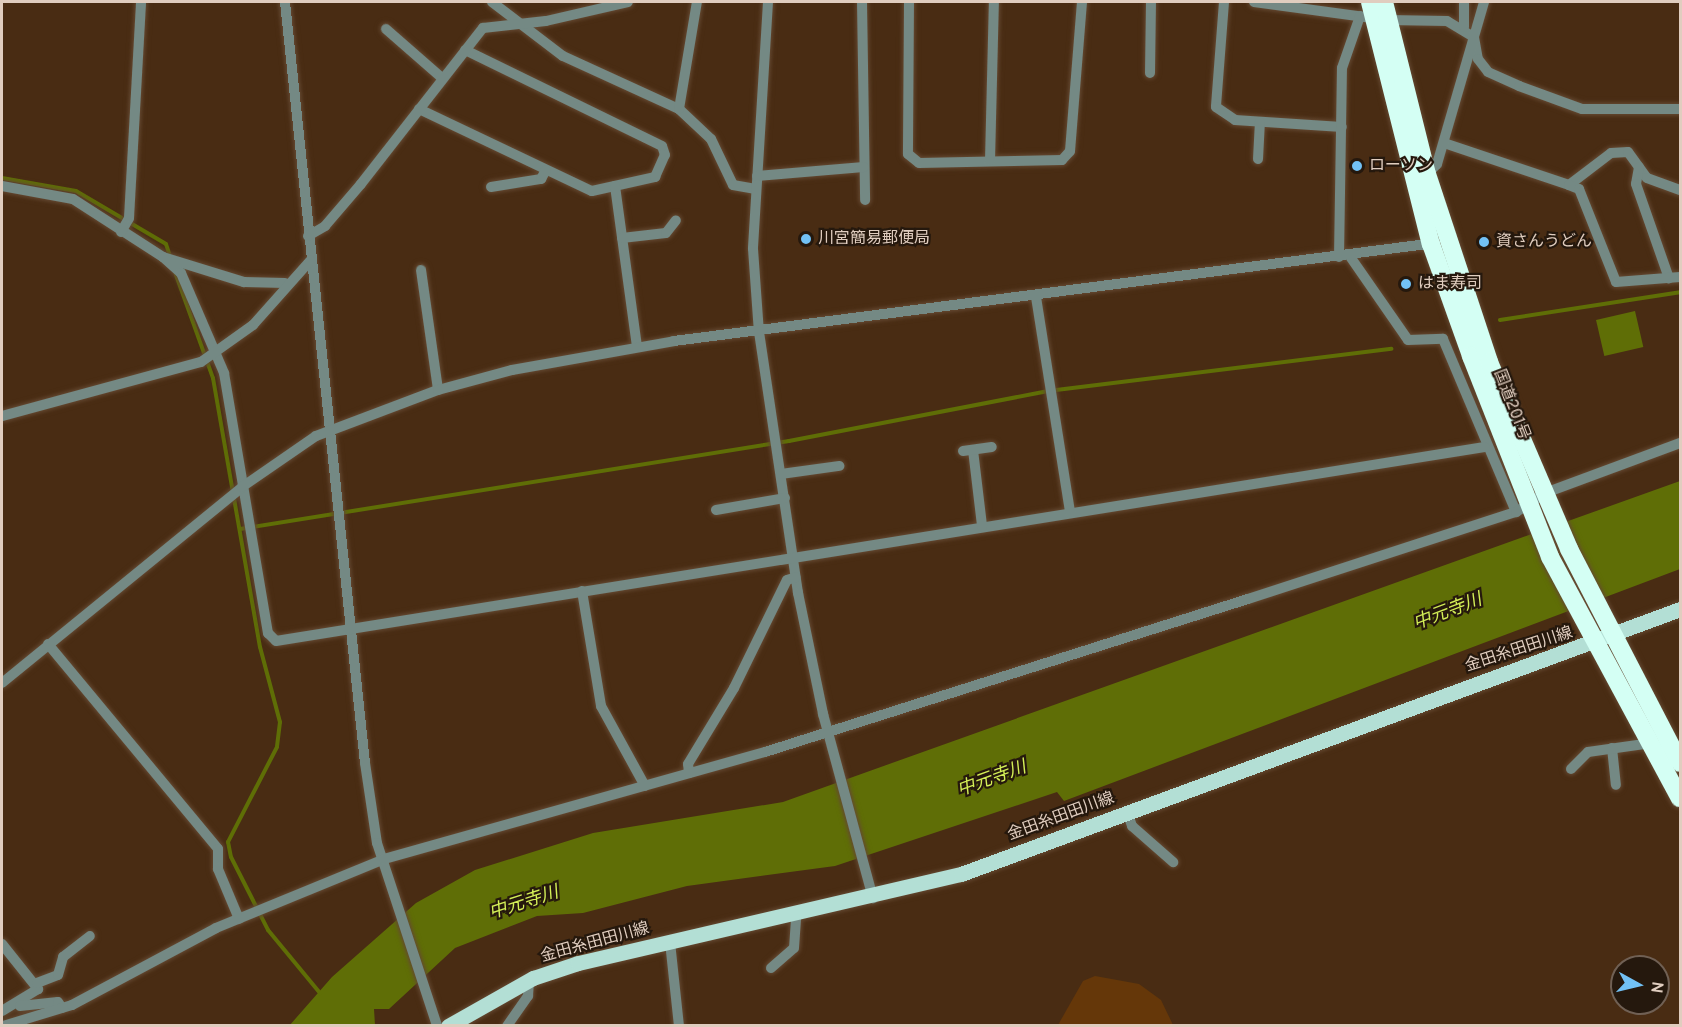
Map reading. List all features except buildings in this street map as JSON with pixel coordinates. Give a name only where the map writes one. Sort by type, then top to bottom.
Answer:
[{"type":"highway","name":"国道201号","points":[[1373,14],[1384,2]]},
{"type":"highway","name":"国道201号","points":[[1373,14],[1427,174],[1439,243],[1548,500],[1613,636],[1680,763]]},
{"type":"highway","name":"国道201号","points":[[1373,14],[1439,243],[1526,509],[1680,798]]},
{"type":"main road","name":"金田糸田田川線","points":[[440,1024],[529,981],[578,963],[796,916],[961,874],[1398,709],[1596,644],[1680,609]]},
{"type":"street","points":[[121,232],[129,218],[141,2]]},
{"type":"street","points":[[285,2],[310,261],[364,763],[385,863],[440,1024]]},
{"type":"street","points":[[492,2],[505,6],[522,26],[563,56],[679,109],[711,139],[733,185],[756,189]]},
{"type":"street","points":[[308,236],[325,226],[483,28],[522,26],[628,2]]},
{"type":"street","points":[[679,109],[697,2]]},
{"type":"street","points":[[768,2],[753,249],[759,333],[796,576],[830,736],[873,898]]},
{"type":"street","points":[[862,2],[865,200]]},
{"type":"street","points":[[909,2],[908,154],[919,163],[1062,160],[1070,152],[1082,2]]},
{"type":"street","points":[[990,161],[994,2]]},
{"type":"street","points":[[1149,73],[1151,2]]},
{"type":"street","points":[[1224,2],[1216,107],[1235,120],[1342,127]]},
{"type":"street","points":[[1254,2],[1416,18],[1464,27],[1474,37],[1478,59],[1488,72],[1582,109],[1680,109]]},
{"type":"street","points":[[1464,2],[1464,27]]},
{"type":"street","points":[[1427,174],[1437,164],[1484,2]]},
{"type":"street","points":[[1373,14],[1342,68],[1344,256],[1408,340],[1443,339],[1485,447],[1526,509]]},
{"type":"street","points":[[386,29],[442,78]]},
{"type":"street","points":[[419,109],[592,191],[655,177],[665,155],[662,146],[465,50]]},
{"type":"street","points":[[1258,159],[1260,122]]},
{"type":"street","points":[[1443,143],[1579,189],[1616,282],[1680,277]]},
{"type":"street","points":[[1569,185],[1611,153],[1628,153],[1647,178],[1680,190]]},
{"type":"street","points":[[757,176],[864,167]]},
{"type":"street","points":[[1639,167],[1636,184],[1669,278]]},
{"type":"street","points":[[491,188],[541,179],[546,170]]},
{"type":"street","points":[[2,186],[73,199],[163,257],[181,273],[218,353],[268,633],[276,641],[794,556],[1485,447]]},
{"type":"street","points":[[615,186],[637,346]]},
{"type":"street","points":[[622,238],[666,233],[676,220]]},
{"type":"street","points":[[2,682],[242,487],[328,432],[438,390],[637,346],[759,333],[1439,243]]},
{"type":"street","points":[[163,257],[244,282],[285,283]]},
{"type":"street","points":[[2,416],[201,362],[218,353],[253,325],[285,283],[310,261]]},
{"type":"street","points":[[421,270],[438,390]]},
{"type":"street","points":[[1036,297],[1070,512]]},
{"type":"street","points":[[3,1026],[62,1008],[239,919],[385,863],[645,786],[830,736],[1526,509],[1680,443]]},
{"type":"street","points":[[982,526],[968,451],[992,447]]},
{"type":"street","points":[[781,474],[839,466]]},
{"type":"street","points":[[716,510],[785,498]]},
{"type":"street","points":[[689,774],[688,764],[734,688],[787,580],[796,576]]},
{"type":"street","points":[[582,591],[601,706],[645,786]]},
{"type":"street","points":[[48,644],[218,849],[218,869],[239,919]]},
{"type":"street","points":[[1571,769],[1588,752],[1651,743]]},
{"type":"street","points":[[1612,748],[1616,785]]},
{"type":"street","points":[[1127,812],[1132,826],[1173,862]]},
{"type":"street","points":[[771,968],[794,948],[796,916]]},
{"type":"street","points":[[6,1009],[31,996],[37,983],[58,975],[63,957],[90,936]]},
{"type":"street","points":[[670,942],[679,1026]]},
{"type":"street","points":[[2,944],[37,983]]},
{"type":"street","points":[[507,1026],[528,996],[529,981]]},
{"type":"street","points":[[6,1009],[48,1002],[62,1008]]},
{"type":"shaded area","points":[[1095,976],[1139,984],[1161,1000],[1173,1025],[1058,1025],[1083,981]]},
{"type":"water","points":[[1635,311],[1643,347],[1604,356],[1596,320]]},
{"type":"water","name":"中元寺川","points":[[1680,481],[1680,569],[1064,801],[1057,792],[835,866],[687,886],[583,913],[537,916],[455,948],[389,1009],[374,1009],[375,1025],[289,1026],[332,977],[416,903],[475,870],[593,833],[783,802]]},
{"type":"waterway","points":[[2,178],[76,191],[166,244],[170,256]]},
{"type":"waterway","points":[[175,272],[213,378],[260,647],[280,722],[277,747],[228,842],[231,857],[268,930],[320,993]]},
{"type":"waterway","points":[[1500,320],[1680,292]]},
{"type":"waterway","points":[[240,529],[789,441],[1048,391],[1391,349]]},
{"type":"place","name":"ローソン","points":[[1357,166]]},
{"type":"place","name":"川宮簡易郵便局","points":[[806,239]]},
{"type":"place","name":"資さんうどん","points":[[1484,242]]},
{"type":"place","name":"はま寿司","points":[[1406,284]]}]
